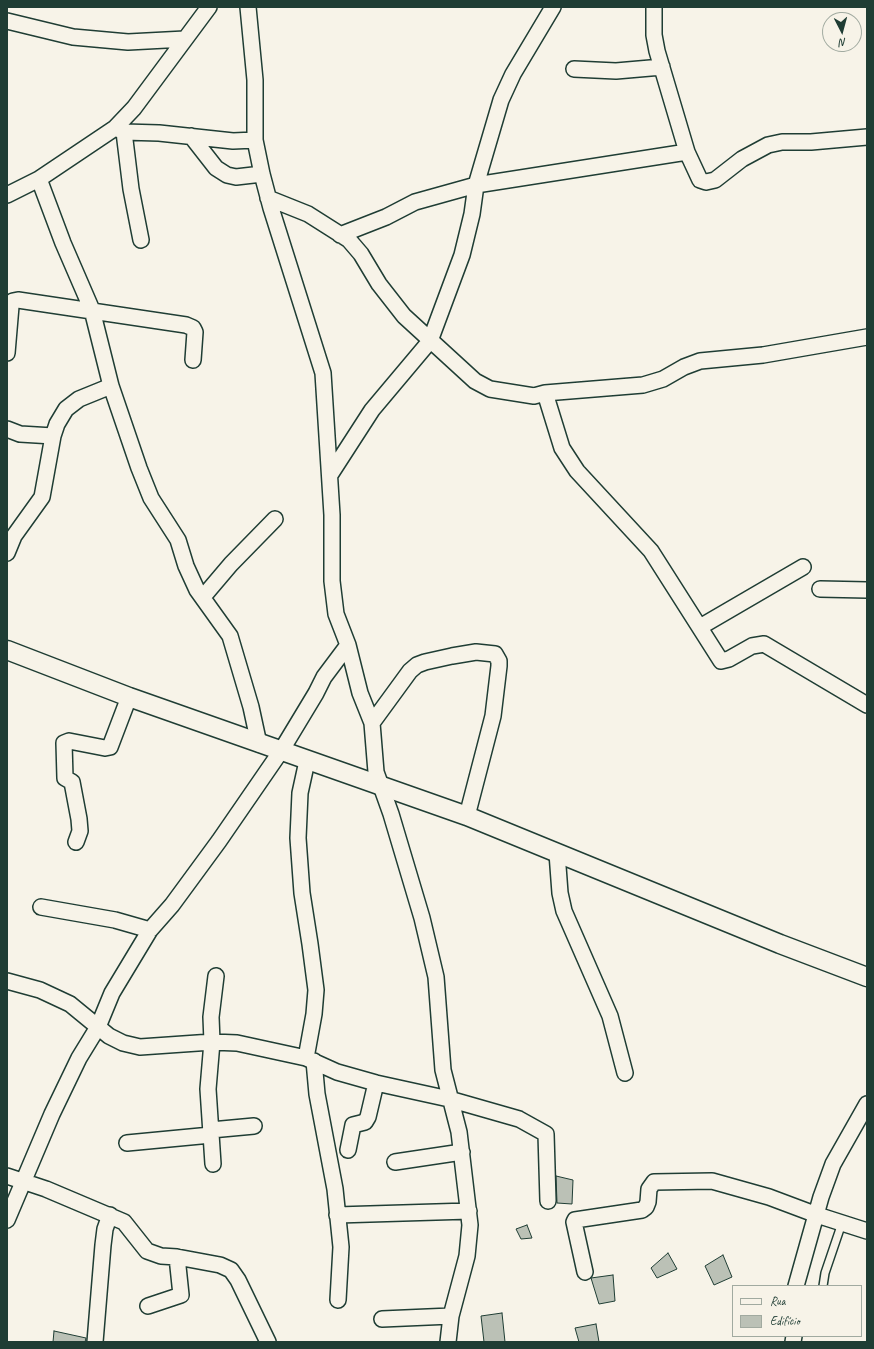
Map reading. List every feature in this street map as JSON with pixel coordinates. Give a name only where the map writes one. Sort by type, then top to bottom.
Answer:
[{"type":"street","points":[[7,195],[39,179],[120,130],[134,108],[210,7]]},
{"type":"street","points":[[248,7],[255,80],[255,140],[268,198],[323,373],[330,475],[334,598],[336,614],[348,645],[360,693],[372,723],[374,763],[422,918],[434,969],[443,1070],[449,1099],[459,1132],[462,1152],[470,1225],[467,1256],[451,1316],[448,1342]]},
{"type":"street","points":[[330,475],[372,410],[430,341],[462,255],[472,214],[476,186],[501,100],[513,74],[553,7]]},
{"type":"street","points":[[654,7],[654,35],[662,67],[687,152],[700,180],[706,182],[715,180],[742,158],[768,145],[782,142],[811,142],[867,137]]},
{"type":"street","points":[[7,21],[73,37],[128,42],[185,39]]},
{"type":"street","points":[[574,69],[616,71],[662,67]]},
{"type":"street","points":[[120,130],[233,141],[255,140]]},
{"type":"street","points":[[120,130],[141,240]]},
{"type":"street","points":[[191,136],[216,168],[227,175],[236,177],[262,174]]},
{"type":"street","points":[[340,235],[386,217],[415,202],[476,186],[687,152]]},
{"type":"street","points":[[39,179],[63,243],[92,310],[111,386],[138,468],[151,498],[178,540],[191,579],[230,636],[251,707],[259,744]]},
{"type":"street","points":[[268,198],[308,214],[350,240],[361,254],[379,284],[404,316],[474,381],[490,389],[534,396],[545,393],[643,385],[663,379],[684,367],[700,361],[763,355],[867,337]]},
{"type":"street","points":[[7,353],[13,301],[18,300],[186,325],[193,328],[195,332],[193,360]]},
{"type":"street","points":[[7,554],[14,536],[42,497],[53,436],[57,424],[66,409],[80,399],[111,386]]},
{"type":"street","points":[[545,393],[562,448],[577,471],[651,551],[721,660],[729,659],[752,646],[764,644],[867,705]]},
{"type":"street","points":[[7,429],[20,434],[53,436]]},
{"type":"street","points":[[203,597],[231,564],[275,519]]},
{"type":"street","points":[[700,627],[803,567]]},
{"type":"street","points":[[820,589],[867,590]]},
{"type":"street","points":[[7,1220],[52,1114],[76,1065],[98,1027],[112,993],[150,930],[172,905],[219,842],[281,751],[324,677],[348,645]]},
{"type":"street","points":[[7,650],[129,697],[259,744],[467,816],[780,944],[867,977]]},
{"type":"street","points":[[372,723],[410,671],[417,666],[425,662],[476,652],[495,654],[499,661],[499,666],[493,716],[467,816]]},
{"type":"street","points":[[76,842],[80,831],[79,819],[72,782],[65,778],[64,742],[69,740],[105,748],[110,747],[113,743],[129,697]]},
{"type":"street","points":[[307,761],[300,793],[298,838],[302,893],[316,990],[310,1060],[335,1189],[341,1247],[338,1300]]},
{"type":"street","points":[[557,853],[560,894],[564,911],[610,1016],[625,1073]]},
{"type":"street","points":[[41,906],[115,920],[150,930]]},
{"type":"street","points":[[213,1164],[208,1089],[212,1042],[211,1017],[216,976]]},
{"type":"street","points":[[7,981],[40,990],[70,1004],[109,1036],[123,1043],[140,1047],[212,1042],[238,1043],[310,1060],[337,1072],[376,1083],[449,1099],[519,1119],[546,1134],[548,1201]]},
{"type":"street","points":[[348,1150],[352,1125],[365,1122],[368,1117],[376,1083]]},
{"type":"street","points":[[796,1285],[821,1197],[833,1164],[867,1104]]},
{"type":"street","points":[[127,1143],[254,1126]]},
{"type":"street","points":[[395,1162],[462,1152]]},
{"type":"street","points":[[7,1176],[46,1189],[124,1222],[147,1250],[161,1256],[178,1257],[220,1265],[231,1270],[238,1280],[268,1342]]},
{"type":"street","points":[[585,1272],[574,1222],[576,1220],[642,1210],[646,1207],[649,1188],[654,1182],[712,1182],[768,1198],[867,1231]]},
{"type":"street","points":[[337,1215],[469,1211]]},
{"type":"street","points":[[95,1342],[103,1245],[105,1229],[110,1215]]},
{"type":"street","points":[[148,1306],[182,1295],[178,1257]]},
{"type":"street","points":[[382,1319],[451,1316]]},
{"type":"lane","points":[[822,1285],[842,1223]]},
{"type":"building","points":[[556,1176],[573,1180],[572,1204],[557,1203]]},
{"type":"building","points":[[527,1225],[532,1238],[521,1239],[516,1229]]},
{"type":"building","points":[[668,1253],[677,1269],[657,1278],[651,1268]]},
{"type":"building","points":[[723,1255],[732,1277],[714,1285],[705,1266]]},
{"type":"building","points":[[613,1275],[615,1301],[599,1304],[591,1278]]},
{"type":"building","points":[[502,1313],[505,1342],[484,1342],[481,1316]]},
{"type":"building","points":[[596,1324],[599,1342],[579,1342],[575,1328]]},
{"type":"building","points":[[54,1331],[86,1338],[85,1342],[53,1342]]}]
